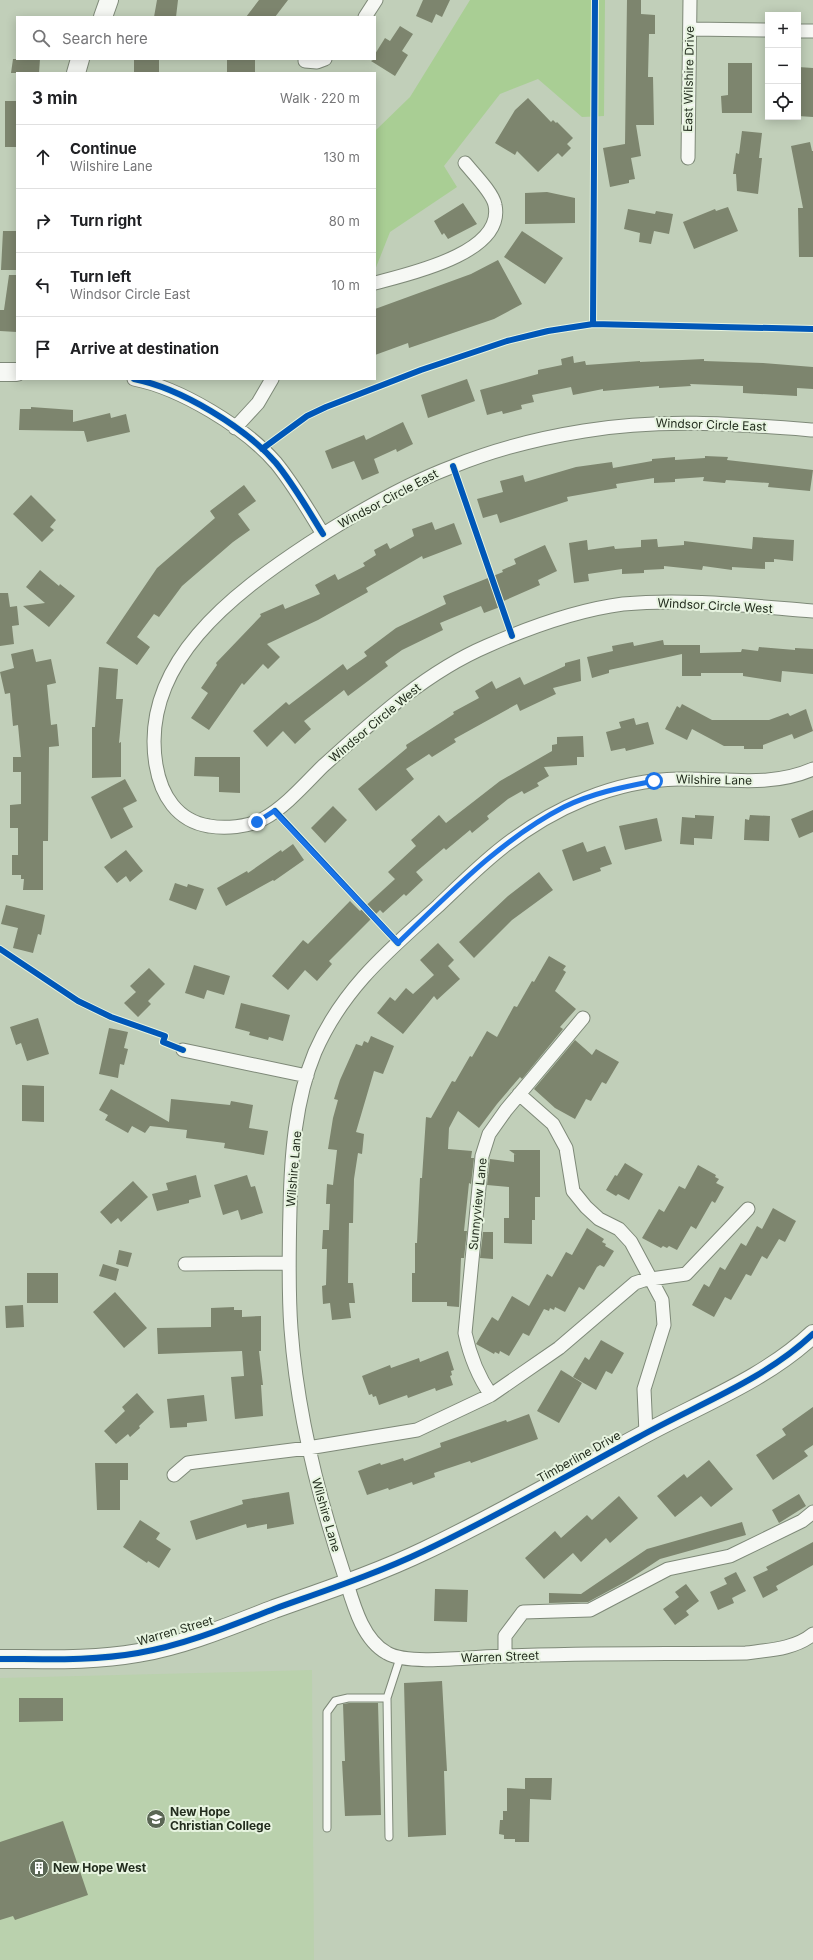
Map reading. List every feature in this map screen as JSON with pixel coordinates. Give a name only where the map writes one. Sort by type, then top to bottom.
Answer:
[{"type":"street","points":[[103,16],[109,0]]},
{"type":"street","points":[[366,16],[376,0]]},
{"type":"street","name":"East Wilshire Drive","points":[[688,158],[690,0]]},
{"type":"street","points":[[690,29],[765,30]]},
{"type":"street","points":[[801,30],[813,31]]},
{"type":"street","points":[[76,72],[80,60]]},
{"type":"street","points":[[304,61],[317,62],[322,60]]},
{"type":"street","points":[[376,283],[445,261],[466,251],[480,242],[490,232],[495,223],[496,213],[493,199],[465,163]]},
{"type":"street","points":[[0,372],[16,372]]},
{"type":"street","points":[[137,380],[178,394],[209,410],[262,449],[276,463],[289,480],[323,534]]},
{"type":"street","points":[[235,428],[258,403],[271,380]]},
{"type":"street","name":"Windsor Circle East","points":[[274,811],[257,822],[232,827],[208,826],[185,818],[168,800],[158,776],[154,752],[156,720],[162,694],[174,668],[183,654],[214,617],[263,574],[323,534],[390,495],[435,473],[498,450],[554,436],[612,427],[667,422],[724,423],[813,430]]},
{"type":"street","name":"Windsor Circle West","points":[[274,811],[366,727],[416,688],[458,660],[484,647],[563,617],[622,604],[690,602],[813,611]]},
{"type":"street","name":"Wilshire Lane","points":[[347,1582],[322,1505],[308,1448],[294,1365],[289,1263],[291,1173],[301,1103],[307,1076],[315,1053],[330,1023],[345,998],[366,973],[500,849],[541,820],[565,807],[592,796],[625,786],[654,781],[678,779],[756,781],[780,780],[800,775],[813,769]]},
{"type":"street","name":"Sunnyview Lane","points":[[491,1395],[479,1377],[469,1355],[465,1333],[482,1156],[489,1134],[519,1094],[583,1018]]},
{"type":"street","points":[[183,1050],[307,1076]]},
{"type":"street","points":[[519,1094],[553,1124],[566,1148],[573,1190],[590,1211],[599,1219],[619,1229],[631,1242],[662,1300],[664,1325],[644,1389],[646,1433]]},
{"type":"street","points":[[174,1475],[188,1463],[308,1448],[417,1430],[491,1395],[559,1348],[635,1283],[650,1279],[686,1274],[748,1209]]},
{"type":"street","points":[[185,1264],[289,1263]]},
{"type":"street","name":"Timberline Drive","points":[[347,1582],[423,1552],[535,1494],[646,1433],[759,1375],[799,1347],[813,1334]]},
{"type":"street","points":[[505,1656],[505,1636],[523,1612],[590,1610],[668,1569],[730,1556],[802,1521],[813,1512]]},
{"type":"street","name":"Warren Street","points":[[0,1659],[79,1658],[140,1653],[223,1628],[347,1582],[362,1624],[372,1641],[389,1654],[407,1660],[505,1656],[746,1653],[779,1649],[807,1639],[813,1634]]},
{"type":"lane","points":[[390,1837],[387,1698],[400,1658]]},
{"type":"lane","points":[[327,1828],[327,1712],[335,1701],[348,1698],[387,1698]]},
{"type":"shaded area","points":[[470,0],[605,0],[604,116],[582,117],[538,79],[500,94],[444,166],[457,187],[390,232],[376,267],[376,130],[410,97]]},
{"type":"shaded area","name":"New Hope Christian College","points":[[312,1670],[314,1960],[0,1960],[0,1678]]},
{"type":"building","points":[[157,0],[178,0],[176,16],[154,16]]},
{"type":"building","points":[[259,0],[288,0],[276,16],[247,16]]},
{"type":"building","points":[[423,0],[450,0],[442,17],[436,14],[432,23],[416,16]]},
{"type":"building","points":[[627,0],[641,0],[641,14],[655,15],[655,34],[649,34],[648,77],[653,77],[654,125],[636,125],[641,156],[631,158],[635,179],[629,180],[629,183],[610,187],[603,148],[625,144]]},
{"type":"building","points":[[400,26],[413,34],[402,51],[408,55],[395,76],[371,61],[376,60],[376,52],[385,38],[390,41]]},
{"type":"building","points":[[13,59],[40,60],[39,72],[11,73]]},
{"type":"building","points":[[134,60],[159,60],[159,72],[134,72]]},
{"type":"building","points":[[227,60],[255,60],[255,72],[227,72]]},
{"type":"building","points":[[728,63],[752,63],[752,113],[722,113],[721,96],[728,95]]},
{"type":"building","points":[[801,67],[813,68],[813,117],[801,116]]},
{"type":"building","points":[[528,98],[551,122],[553,120],[556,123],[557,122],[573,138],[567,144],[571,148],[562,157],[558,153],[538,172],[517,151],[515,155],[495,143],[515,110]]},
{"type":"building","points":[[5,101],[16,101],[16,147],[5,147]]},
{"type":"building","points":[[742,131],[762,133],[759,158],[762,158],[758,194],[737,191],[736,174],[733,174],[736,153],[739,154]]},
{"type":"building","points":[[810,142],[813,151],[813,257],[799,257],[798,208],[803,208],[791,146]]},
{"type":"building","points":[[547,192],[575,198],[575,223],[525,224],[525,193]]},
{"type":"building","points":[[463,203],[477,224],[448,239],[444,233],[442,235],[434,221]]},
{"type":"building","points":[[728,207],[738,231],[694,249],[683,222],[715,209],[716,211]]},
{"type":"building","points":[[628,209],[655,214],[656,211],[673,214],[669,234],[654,231],[651,244],[639,242],[640,233],[624,229]]},
{"type":"building","points":[[3,231],[16,231],[16,270],[1,270]]},
{"type":"building","points":[[522,231],[563,258],[545,284],[504,257]]},
{"type":"building","points":[[498,260],[522,304],[494,319],[409,348],[408,343],[376,355],[376,309],[471,274]]},
{"type":"building","points":[[9,275],[16,275],[16,332],[0,331],[0,310],[4,310]]},
{"type":"building","points":[[573,356],[574,363],[585,361],[586,365],[640,361],[704,359],[704,361],[763,363],[813,367],[813,389],[797,388],[797,396],[743,393],[743,386],[690,384],[691,386],[659,388],[659,386],[603,391],[603,389],[573,395],[571,387],[532,395],[534,402],[521,405],[522,409],[503,414],[502,411],[487,415],[480,390],[538,374],[538,370],[562,365],[561,359]]},
{"type":"building","points":[[467,379],[475,401],[428,418],[421,395]]},
{"type":"building","points":[[31,407],[73,410],[73,422],[110,413],[111,418],[126,414],[130,432],[87,442],[84,431],[19,430],[20,409],[31,409]]},
{"type":"building","points":[[403,422],[413,444],[397,452],[396,449],[374,459],[379,473],[362,480],[354,461],[332,469],[325,451],[364,435],[366,440]]},
{"type":"building","points":[[705,456],[728,457],[727,460],[813,470],[810,491],[768,487],[769,483],[726,480],[725,483],[703,481],[704,477],[675,479],[675,482],[654,483],[654,478],[616,484],[617,488],[567,497],[568,501],[500,523],[497,514],[483,518],[477,499],[503,492],[500,481],[523,475],[525,482],[576,467],[612,462],[613,468],[652,461],[652,459],[675,457],[675,460],[705,458]]},
{"type":"building","points":[[244,485],[256,501],[238,514],[250,530],[233,542],[182,586],[159,617],[154,614],[137,637],[150,647],[137,665],[106,643],[157,568],[215,518],[210,511]]},
{"type":"building","points":[[31,495],[56,520],[50,527],[54,530],[42,542],[13,514]]},
{"type":"building","points":[[432,522],[435,530],[454,523],[462,544],[423,559],[422,556],[366,588],[368,592],[318,620],[267,644],[280,657],[268,669],[263,664],[244,685],[242,683],[209,730],[191,718],[208,693],[201,688],[217,665],[216,663],[261,616],[260,614],[283,604],[285,609],[320,594],[315,585],[335,574],[338,580],[365,566],[363,563],[376,555],[374,550],[387,543],[390,549],[414,536],[412,529]]},
{"type":"building","points":[[753,537],[794,540],[793,561],[774,559],[774,562],[765,562],[765,569],[732,567],[732,570],[703,566],[702,570],[664,566],[664,569],[644,570],[644,573],[622,574],[622,569],[588,574],[589,581],[574,583],[569,543],[587,540],[588,550],[614,546],[615,549],[641,547],[641,540],[657,539],[658,547],[684,545],[684,541],[752,549]]},
{"type":"building","points":[[545,545],[557,571],[538,580],[540,585],[499,603],[500,607],[484,613],[481,606],[440,623],[443,630],[402,650],[385,662],[388,666],[348,696],[344,690],[304,721],[311,729],[295,744],[283,731],[267,747],[253,731],[286,702],[289,705],[343,664],[347,670],[367,656],[364,652],[396,628],[446,604],[443,596],[503,572],[502,570],[516,564],[514,559]]},
{"type":"building","points":[[40,570],[59,586],[60,584],[75,596],[49,627],[23,606],[45,603],[26,587]]},
{"type":"building","points":[[0,593],[8,593],[10,607],[17,606],[19,625],[12,626],[14,644],[0,646]]},
{"type":"building","points":[[663,640],[664,645],[700,645],[700,653],[741,652],[742,649],[758,651],[759,647],[795,650],[795,648],[813,649],[813,674],[782,671],[781,682],[743,676],[743,673],[701,673],[701,676],[682,676],[682,654],[609,670],[609,673],[592,678],[587,657],[613,651],[612,646],[633,642],[634,646]]},
{"type":"building","points":[[33,649],[36,662],[51,659],[56,683],[47,685],[51,725],[57,724],[59,746],[49,747],[48,841],[43,841],[43,890],[23,890],[24,879],[21,879],[21,875],[12,875],[12,855],[18,855],[18,828],[10,828],[10,805],[21,804],[21,772],[13,772],[13,757],[21,757],[18,725],[13,726],[10,693],[5,694],[0,672],[14,668],[11,654]]},
{"type":"building","points":[[580,659],[581,681],[553,688],[556,694],[520,711],[517,704],[454,739],[456,742],[432,757],[429,754],[406,769],[414,779],[376,811],[358,789],[407,748],[406,745],[454,714],[453,712],[479,698],[475,691],[492,681],[496,689],[520,677],[524,685],[565,666],[565,663]]},
{"type":"building","points":[[99,667],[118,669],[116,699],[123,699],[119,743],[121,742],[121,777],[92,778],[92,727],[95,727]]},
{"type":"building","points":[[682,704],[712,720],[769,720],[788,713],[790,716],[806,709],[813,731],[794,739],[792,734],[763,745],[763,749],[744,749],[744,746],[724,746],[692,729],[687,740],[665,729],[677,706],[680,708]]},
{"type":"building","points":[[634,718],[636,725],[648,722],[654,744],[626,751],[625,748],[611,751],[606,732],[621,728],[619,722]]},
{"type":"building","points":[[583,736],[584,757],[577,757],[577,765],[544,767],[549,776],[537,783],[539,786],[524,794],[522,791],[508,799],[487,816],[489,819],[472,833],[470,830],[446,850],[444,848],[416,872],[423,880],[406,896],[404,894],[383,913],[380,910],[329,961],[332,964],[317,981],[305,970],[288,990],[272,976],[303,940],[308,944],[350,901],[360,911],[395,879],[388,872],[416,846],[411,840],[439,815],[446,823],[500,781],[552,751],[552,745],[557,744],[557,737]]},
{"type":"building","points":[[195,757],[240,757],[240,793],[219,792],[219,777],[194,776]]},
{"type":"building","points":[[125,779],[137,801],[123,808],[133,827],[111,839],[91,797]]},
{"type":"building","points":[[333,806],[347,820],[325,843],[311,828]]},
{"type":"building","points":[[813,810],[813,832],[799,838],[791,819]]},
{"type":"building","points":[[695,815],[714,816],[712,839],[694,838],[694,845],[680,844],[682,817],[695,818]]},
{"type":"building","points":[[750,815],[770,816],[769,841],[744,840],[745,819],[749,820]]},
{"type":"building","points":[[657,818],[662,841],[625,850],[619,826]]},
{"type":"building","points":[[583,842],[587,852],[605,846],[612,864],[600,868],[601,871],[573,881],[562,850]]},
{"type":"building","points":[[293,844],[304,860],[274,881],[273,880],[226,906],[217,888],[247,871],[248,873],[281,850],[282,852]]},
{"type":"building","points":[[126,850],[143,871],[130,882],[126,876],[117,883],[104,867]]},
{"type":"building","points":[[539,872],[553,890],[512,920],[474,958],[459,942],[508,896]]},
{"type":"building","points":[[175,883],[187,887],[188,884],[204,889],[196,910],[169,900]]},
{"type":"building","points":[[6,905],[45,915],[41,935],[38,934],[33,953],[13,948],[18,928],[1,924]]},
{"type":"building","points":[[438,943],[454,960],[448,966],[460,979],[437,1000],[434,996],[403,1034],[377,1013],[390,997],[395,1001],[406,988],[413,994],[434,975],[420,960]]},
{"type":"building","points":[[549,956],[566,966],[563,970],[566,972],[555,991],[576,1009],[560,1027],[563,1029],[522,1079],[520,1077],[497,1104],[479,1128],[458,1111],[449,1128],[448,1149],[472,1151],[471,1158],[474,1158],[471,1184],[469,1183],[464,1231],[467,1231],[464,1258],[461,1258],[459,1307],[447,1306],[447,1302],[412,1302],[412,1273],[415,1273],[415,1243],[417,1243],[420,1178],[422,1178],[426,1117],[431,1118],[452,1081],[455,1082],[487,1031],[497,1037],[514,1006],[517,1007]]},
{"type":"building","points":[[194,965],[230,976],[224,995],[207,990],[204,999],[185,993]]},
{"type":"building","points":[[149,968],[165,984],[148,1001],[151,1004],[138,1017],[124,1003],[136,992],[130,986]]},
{"type":"building","points":[[241,1003],[290,1015],[283,1041],[269,1037],[268,1040],[249,1035],[250,1032],[235,1028]]},
{"type":"building","points":[[38,1018],[49,1054],[27,1061],[21,1043],[16,1045],[10,1027]]},
{"type":"building","points":[[109,1028],[128,1032],[124,1048],[128,1049],[124,1065],[120,1064],[118,1078],[99,1074]]},
{"type":"building","points":[[371,1036],[394,1046],[383,1074],[374,1071],[356,1132],[364,1134],[362,1154],[358,1153],[354,1179],[353,1223],[349,1223],[348,1283],[353,1283],[355,1303],[349,1303],[351,1318],[332,1320],[330,1303],[323,1304],[322,1286],[326,1285],[327,1249],[322,1249],[323,1230],[329,1230],[330,1204],[326,1204],[327,1184],[333,1185],[337,1150],[328,1149],[333,1118],[338,1100],[334,1099],[340,1080],[356,1044],[362,1046],[364,1041],[368,1043]]},
{"type":"building","points":[[575,1040],[592,1055],[596,1049],[619,1062],[606,1084],[602,1082],[591,1101],[586,1099],[575,1119],[555,1108],[534,1089]]},
{"type":"building","points":[[22,1085],[44,1086],[44,1122],[22,1121]]},
{"type":"building","points":[[111,1089],[169,1122],[171,1099],[230,1105],[231,1101],[253,1105],[249,1128],[268,1131],[264,1155],[224,1148],[225,1143],[186,1138],[187,1130],[150,1126],[145,1133],[132,1126],[128,1133],[105,1120],[108,1115],[99,1110]]},
{"type":"building","points":[[509,1150],[540,1150],[540,1197],[535,1197],[535,1220],[532,1220],[532,1244],[504,1243],[504,1218],[509,1218],[509,1187],[487,1185],[490,1159],[514,1162],[514,1154],[516,1155]]},
{"type":"building","points":[[625,1163],[643,1174],[629,1200],[618,1194],[616,1196],[606,1190],[615,1175],[617,1176]]},
{"type":"building","points":[[698,1165],[716,1175],[715,1177],[719,1179],[716,1183],[724,1187],[715,1203],[712,1201],[696,1229],[691,1226],[677,1250],[669,1246],[667,1248],[663,1246],[661,1248],[642,1238],[659,1209],[664,1212],[679,1186],[685,1189]]},
{"type":"building","points":[[196,1175],[201,1197],[189,1200],[189,1203],[157,1211],[152,1194],[168,1190],[166,1183]]},
{"type":"building","points":[[247,1175],[251,1187],[255,1186],[263,1213],[241,1220],[238,1210],[223,1215],[214,1185]]},
{"type":"building","points":[[133,1181],[148,1197],[121,1222],[118,1218],[111,1224],[100,1212]]},
{"type":"building","points":[[773,1208],[796,1221],[785,1242],[779,1239],[767,1259],[762,1256],[751,1276],[746,1274],[731,1300],[725,1297],[714,1317],[692,1305],[704,1284],[709,1287],[720,1267],[725,1270],[741,1243],[746,1246],[757,1226],[762,1229]]},
{"type":"building","points":[[587,1228],[604,1239],[602,1242],[606,1244],[605,1246],[614,1251],[604,1267],[600,1265],[597,1267],[584,1290],[579,1287],[565,1312],[555,1307],[554,1310],[550,1308],[549,1311],[544,1309],[529,1336],[523,1333],[509,1356],[500,1351],[499,1354],[495,1352],[494,1354],[476,1344],[492,1317],[498,1321],[512,1296],[529,1306],[547,1274],[552,1277],[566,1252],[572,1255]]},
{"type":"building","points":[[483,1232],[493,1232],[493,1259],[480,1258]]},
{"type":"building","points":[[119,1250],[132,1253],[128,1267],[116,1264]]},
{"type":"building","points":[[103,1264],[119,1269],[116,1281],[99,1276]]},
{"type":"building","points":[[27,1273],[58,1273],[58,1303],[27,1303]]},
{"type":"building","points":[[115,1292],[147,1328],[124,1348],[93,1312]]},
{"type":"building","points":[[23,1305],[24,1327],[6,1328],[5,1306]]},
{"type":"building","points":[[234,1307],[234,1310],[242,1310],[242,1317],[261,1316],[261,1351],[259,1351],[263,1385],[261,1385],[263,1416],[235,1419],[231,1377],[244,1376],[242,1351],[158,1354],[157,1328],[211,1327],[211,1308]]},
{"type":"building","points":[[601,1340],[624,1353],[612,1374],[606,1371],[596,1390],[573,1377],[585,1357],[589,1360]]},
{"type":"building","points":[[448,1351],[454,1370],[451,1371],[452,1375],[450,1376],[453,1385],[436,1391],[435,1388],[408,1398],[407,1395],[379,1405],[376,1396],[373,1397],[372,1394],[369,1395],[362,1376],[390,1365],[391,1368],[419,1358],[420,1362]]},
{"type":"building","points":[[561,1370],[582,1383],[559,1423],[537,1411]]},
{"type":"building","points":[[137,1393],[154,1412],[130,1437],[128,1434],[116,1444],[104,1431],[125,1411],[122,1407]]},
{"type":"building","points":[[204,1395],[207,1421],[187,1423],[187,1427],[170,1428],[167,1399]]},
{"type":"building","points":[[813,1407],[813,1445],[804,1451],[808,1456],[773,1480],[756,1455],[786,1435],[782,1429]]},
{"type":"building","points":[[529,1414],[538,1439],[471,1463],[470,1461],[434,1473],[435,1477],[413,1485],[412,1482],[389,1490],[388,1488],[367,1495],[358,1471],[380,1463],[381,1465],[403,1458],[404,1461],[441,1447],[440,1443],[506,1420],[507,1422]]},
{"type":"building","points":[[709,1460],[733,1489],[711,1507],[701,1496],[675,1517],[657,1496],[684,1474],[687,1478]]},
{"type":"building","points":[[95,1463],[128,1463],[128,1480],[120,1480],[120,1510],[97,1510]]},
{"type":"building","points":[[289,1492],[294,1524],[267,1529],[267,1524],[247,1528],[246,1524],[196,1540],[190,1521],[243,1504],[242,1500]]},
{"type":"building","points":[[799,1494],[806,1506],[779,1523],[772,1510]]},
{"type":"building","points":[[619,1496],[638,1518],[610,1543],[606,1538],[581,1562],[573,1553],[544,1579],[525,1558],[555,1531],[561,1538],[587,1515],[592,1520]]},
{"type":"building","points":[[140,1520],[160,1533],[156,1539],[171,1549],[159,1568],[148,1561],[147,1563],[123,1547]]},
{"type":"building","points":[[742,1522],[746,1535],[660,1559],[625,1582],[588,1602],[549,1603],[549,1593],[581,1594],[647,1549]]},
{"type":"building","points":[[813,1542],[813,1565],[776,1586],[778,1590],[763,1598],[753,1577],[768,1570],[766,1567]]},
{"type":"building","points":[[736,1572],[746,1591],[732,1598],[734,1603],[718,1610],[710,1592],[727,1584],[724,1578]]},
{"type":"building","points":[[686,1584],[699,1601],[686,1611],[689,1615],[675,1625],[663,1609],[679,1597],[675,1592]]},
{"type":"building","points":[[435,1589],[468,1590],[467,1622],[434,1621]]},
{"type":"building","points":[[442,1681],[447,1771],[444,1771],[446,1835],[408,1837],[404,1683]]},
{"type":"building","points":[[19,1698],[63,1698],[63,1721],[19,1722]]},
{"type":"building","points":[[378,1703],[381,1815],[345,1816],[342,1761],[345,1761],[343,1704]]},
{"type":"building","points":[[525,1778],[552,1778],[551,1800],[530,1799],[529,1842],[515,1842],[515,1839],[504,1839],[504,1835],[499,1834],[500,1820],[503,1820],[503,1811],[507,1811],[507,1788],[525,1789]]},
{"type":"building","name":"New Hope West","points":[[63,1821],[88,1895],[15,1920],[13,1916],[0,1920],[0,1842]]},
{"type":"cycle path","points":[[593,324],[595,0]]},
{"type":"cycle path","points":[[262,449],[307,416],[326,407],[421,370],[507,341],[548,331],[593,324],[813,329]]},
{"type":"cycle path","points":[[138,380],[171,391],[211,411],[230,423],[263,449],[283,471],[323,534]]},
{"type":"cycle path","points":[[453,466],[512,636]]},
{"type":"cycle path","points":[[275,811],[398,943]]},
{"type":"cycle path","points":[[0,949],[78,1001],[111,1017],[165,1036],[163,1042],[183,1050]]},
{"type":"cycle path","points":[[0,1659],[87,1658],[121,1656],[156,1650],[207,1634],[350,1582],[424,1551],[478,1524],[659,1426],[751,1379],[794,1351],[813,1334]]},
{"type":"place","name":"New Hope Christian College","points":[[156,1819]]},
{"type":"place","name":"New Hope West","points":[[39,1868]]},
{"type":"route","points":[[257,822],[274,811],[398,943],[500,849],[541,820],[565,807],[592,796],[625,786],[654,781]]}]
